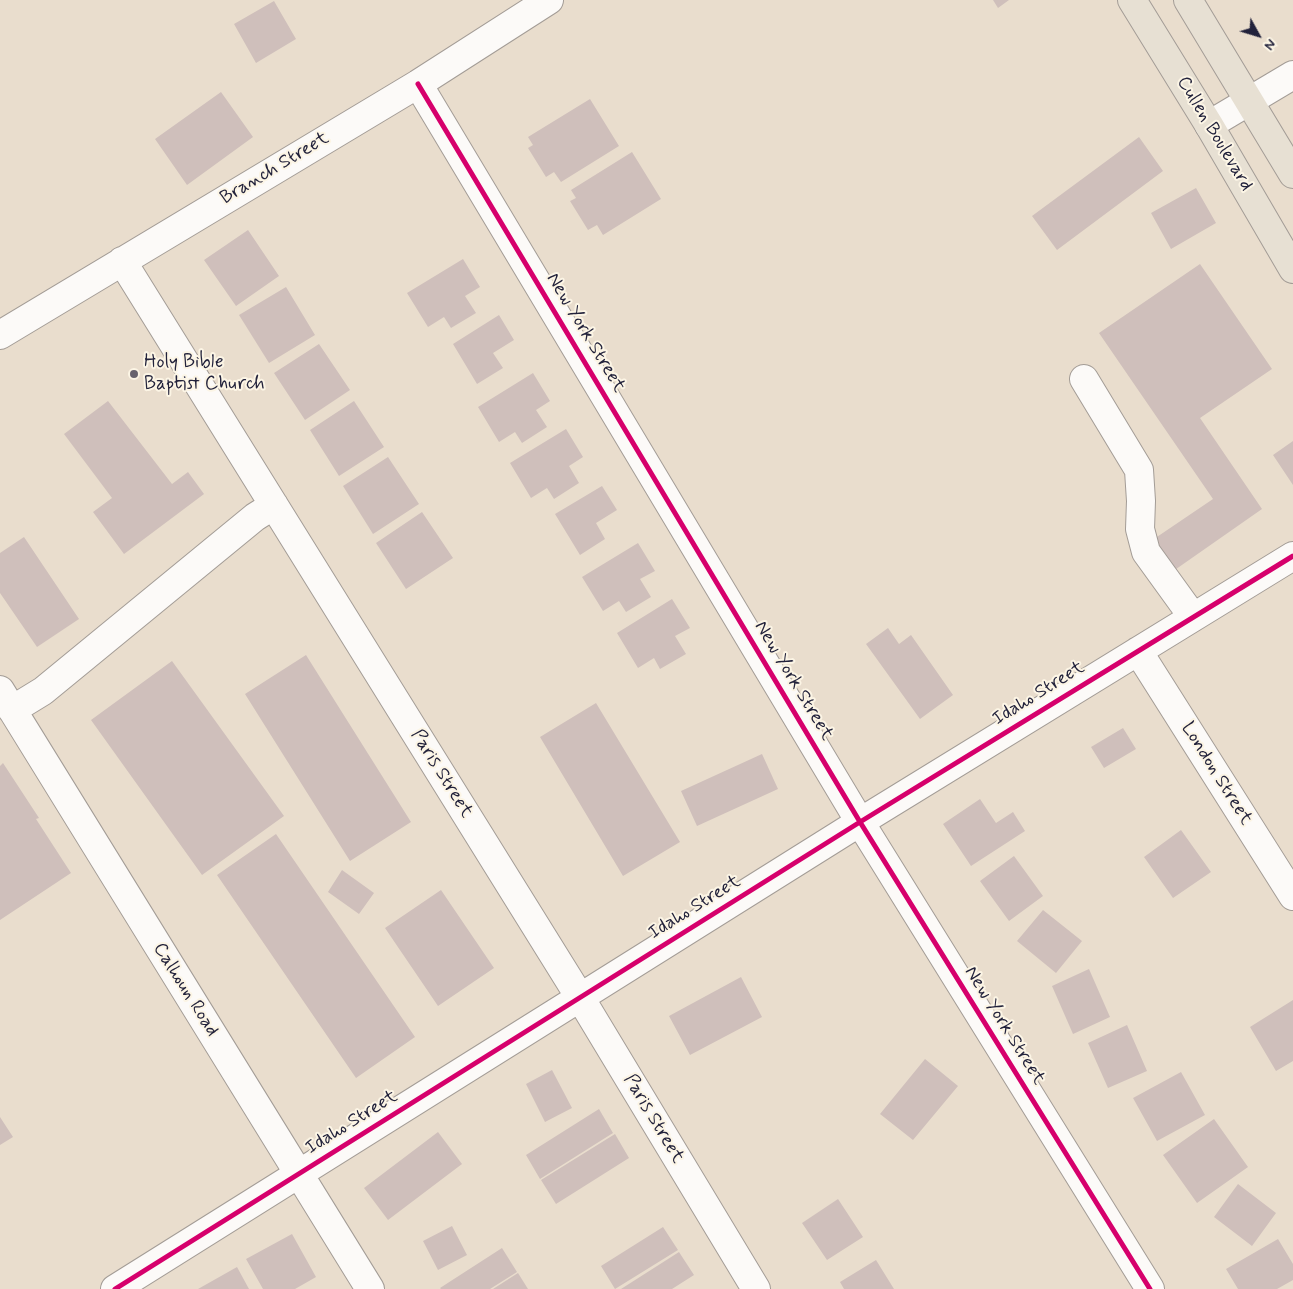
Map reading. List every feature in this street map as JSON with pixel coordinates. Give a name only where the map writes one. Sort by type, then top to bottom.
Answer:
[{"type":"main road","name":"Cullen Boulevard","points":[[1132,0],[1210,125],[1293,269]]},
{"type":"main road","points":[[1188,0],[1293,174]]},
{"type":"street","name":"Branch Street","points":[[0,335],[418,84],[549,0]]},
{"type":"street","points":[[1210,125],[1293,75]]},
{"type":"street","name":"New York Street","points":[[418,84],[860,822],[1150,1289]]},
{"type":"street","name":"Paris Street","points":[[122,261],[581,998],[756,1289]]},
{"type":"street","points":[[1084,379],[1139,470],[1140,529],[1146,552],[1193,617]]},
{"type":"street","points":[[6,700],[43,691],[255,517],[274,505]]},
{"type":"street","name":"Idaho Street","points":[[115,1289],[860,822],[1293,556]]},
{"type":"street","name":"London Street","points":[[1138,651],[1293,896]]},
{"type":"street","name":"Calhoun Road","points":[[6,700],[370,1289]]},
{"type":"building","points":[[993,0],[1009,0],[998,8]]},
{"type":"building","points":[[274,1],[296,39],[256,63],[234,24]]},
{"type":"building","points":[[221,92],[253,137],[187,185],[155,139]]},
{"type":"building","points":[[590,99],[619,146],[561,182],[554,172],[546,177],[528,148],[533,145],[528,137]]},
{"type":"building","points":[[1139,137],[1163,171],[1057,250],[1032,216]]},
{"type":"building","points":[[632,152],[661,199],[603,235],[597,225],[588,230],[570,201],[576,198],[571,190]]},
{"type":"building","points":[[1196,188],[1216,223],[1171,249],[1151,213]]},
{"type":"building","points":[[248,230],[279,276],[236,306],[204,260]]},
{"type":"building","points":[[463,259],[480,287],[465,296],[476,313],[451,328],[444,317],[428,327],[407,293]]},
{"type":"building","points":[[1200,264],[1272,369],[1200,418],[1262,509],[1169,574],[1148,543],[1213,499],[1099,333]]},
{"type":"building","points":[[286,287],[315,335],[269,363],[239,315]]},
{"type":"building","points":[[499,315],[514,340],[493,353],[503,368],[477,384],[453,344]]},
{"type":"building","points":[[319,344],[350,390],[305,420],[274,373]]},
{"type":"building","points":[[533,373],[550,401],[536,410],[547,427],[522,443],[515,432],[499,442],[478,407]]},
{"type":"building","points":[[108,401],[172,484],[188,472],[204,494],[124,554],[93,512],[112,498],[64,434]]},
{"type":"building","points":[[354,401],[384,447],[339,476],[310,430]]},
{"type":"building","points":[[566,429],[583,457],[569,466],[579,483],[554,499],[547,488],[531,498],[510,463]]},
{"type":"building","points":[[1293,441],[1293,485],[1273,455]]},
{"type":"building","points":[[388,457],[419,504],[373,534],[343,486]]},
{"type":"building","points":[[602,486],[617,510],[596,523],[605,539],[580,555],[555,514]]},
{"type":"building","points":[[422,512],[453,558],[406,589],[376,543]]},
{"type":"building","points":[[24,537],[79,619],[37,647],[0,593],[0,553]]},
{"type":"building","points":[[638,543],[655,571],[640,579],[651,597],[626,612],[619,601],[603,611],[582,577]]},
{"type":"building","points":[[672,599],[690,628],[675,636],[686,654],[660,669],[654,658],[638,668],[617,633]]},
{"type":"building","points":[[888,628],[899,644],[911,635],[953,695],[920,719],[866,644]]},
{"type":"building","points":[[306,655],[411,822],[350,861],[245,694]]},
{"type":"building","points":[[172,661],[284,816],[202,875],[91,720]]},
{"type":"building","points":[[596,703],[680,842],[623,876],[540,737]]},
{"type":"building","points":[[1123,728],[1136,749],[1104,768],[1091,747]]},
{"type":"building","points":[[762,754],[778,789],[697,826],[681,791]]},
{"type":"building","points":[[3,763],[39,818],[36,819],[71,873],[0,920],[0,766]]},
{"type":"building","points":[[980,799],[996,823],[1013,812],[1025,831],[971,866],[943,824]]},
{"type":"building","points":[[1181,830],[1211,872],[1173,898],[1144,857]]},
{"type":"building","points":[[276,834],[415,1037],[356,1078],[217,875]]},
{"type":"building","points":[[1014,856],[1043,896],[1009,921],[980,881]]},
{"type":"building","points":[[342,870],[374,893],[359,914],[328,892]]},
{"type":"building","points":[[441,890],[494,968],[438,1006],[385,928]]},
{"type":"building","points":[[1043,910],[1082,941],[1056,973],[1017,941]]},
{"type":"building","points":[[1089,969],[1110,1017],[1073,1034],[1052,986]]},
{"type":"building","points":[[741,977],[762,1017],[690,1055],[669,1016]]},
{"type":"building","points":[[1293,1000],[1293,1061],[1276,1071],[1250,1027]]},
{"type":"building","points":[[1127,1025],[1147,1071],[1108,1088],[1088,1043]]},
{"type":"building","points":[[925,1059],[958,1086],[913,1140],[880,1114]]},
{"type":"building","points":[[552,1070],[572,1108],[545,1122],[526,1084]]},
{"type":"building","points":[[1181,1072],[1205,1115],[1157,1141],[1133,1098]]},
{"type":"building","points":[[599,1109],[613,1133],[540,1179],[526,1155]]},
{"type":"building","points":[[0,1117],[13,1137],[0,1145]]},
{"type":"building","points":[[1214,1119],[1248,1167],[1197,1203],[1163,1155]]},
{"type":"building","points":[[438,1132],[462,1164],[388,1220],[364,1188]]},
{"type":"building","points":[[615,1134],[629,1158],[556,1204],[541,1180]]},
{"type":"building","points":[[1238,1184],[1276,1213],[1252,1246],[1214,1217]]},
{"type":"building","points":[[838,1199],[863,1237],[827,1260],[802,1223]]},
{"type":"building","points":[[452,1226],[467,1255],[438,1270],[423,1241]]},
{"type":"building","points":[[663,1227],[678,1250],[615,1289],[601,1266]]},
{"type":"building","points":[[292,1234],[316,1277],[295,1289],[263,1289],[246,1259]]},
{"type":"building","points":[[1278,1239],[1293,1264],[1293,1280],[1277,1289],[1238,1289],[1226,1269]]},
{"type":"building","points":[[502,1248],[517,1272],[490,1289],[440,1288]]},
{"type":"building","points":[[679,1252],[694,1275],[672,1289],[621,1289]]},
{"type":"building","points":[[876,1260],[894,1289],[844,1289],[840,1282]]},
{"type":"building","points":[[237,1267],[249,1289],[198,1289]]},
{"type":"building","points":[[518,1273],[528,1289],[493,1289]]},
{"type":"cycle path","points":[[418,84],[860,822],[1150,1289]]},
{"type":"cycle path","points":[[115,1289],[860,822],[1293,556]]},
{"type":"place","name":"Holy Bible Baptist Church","points":[[134,374]]}]
